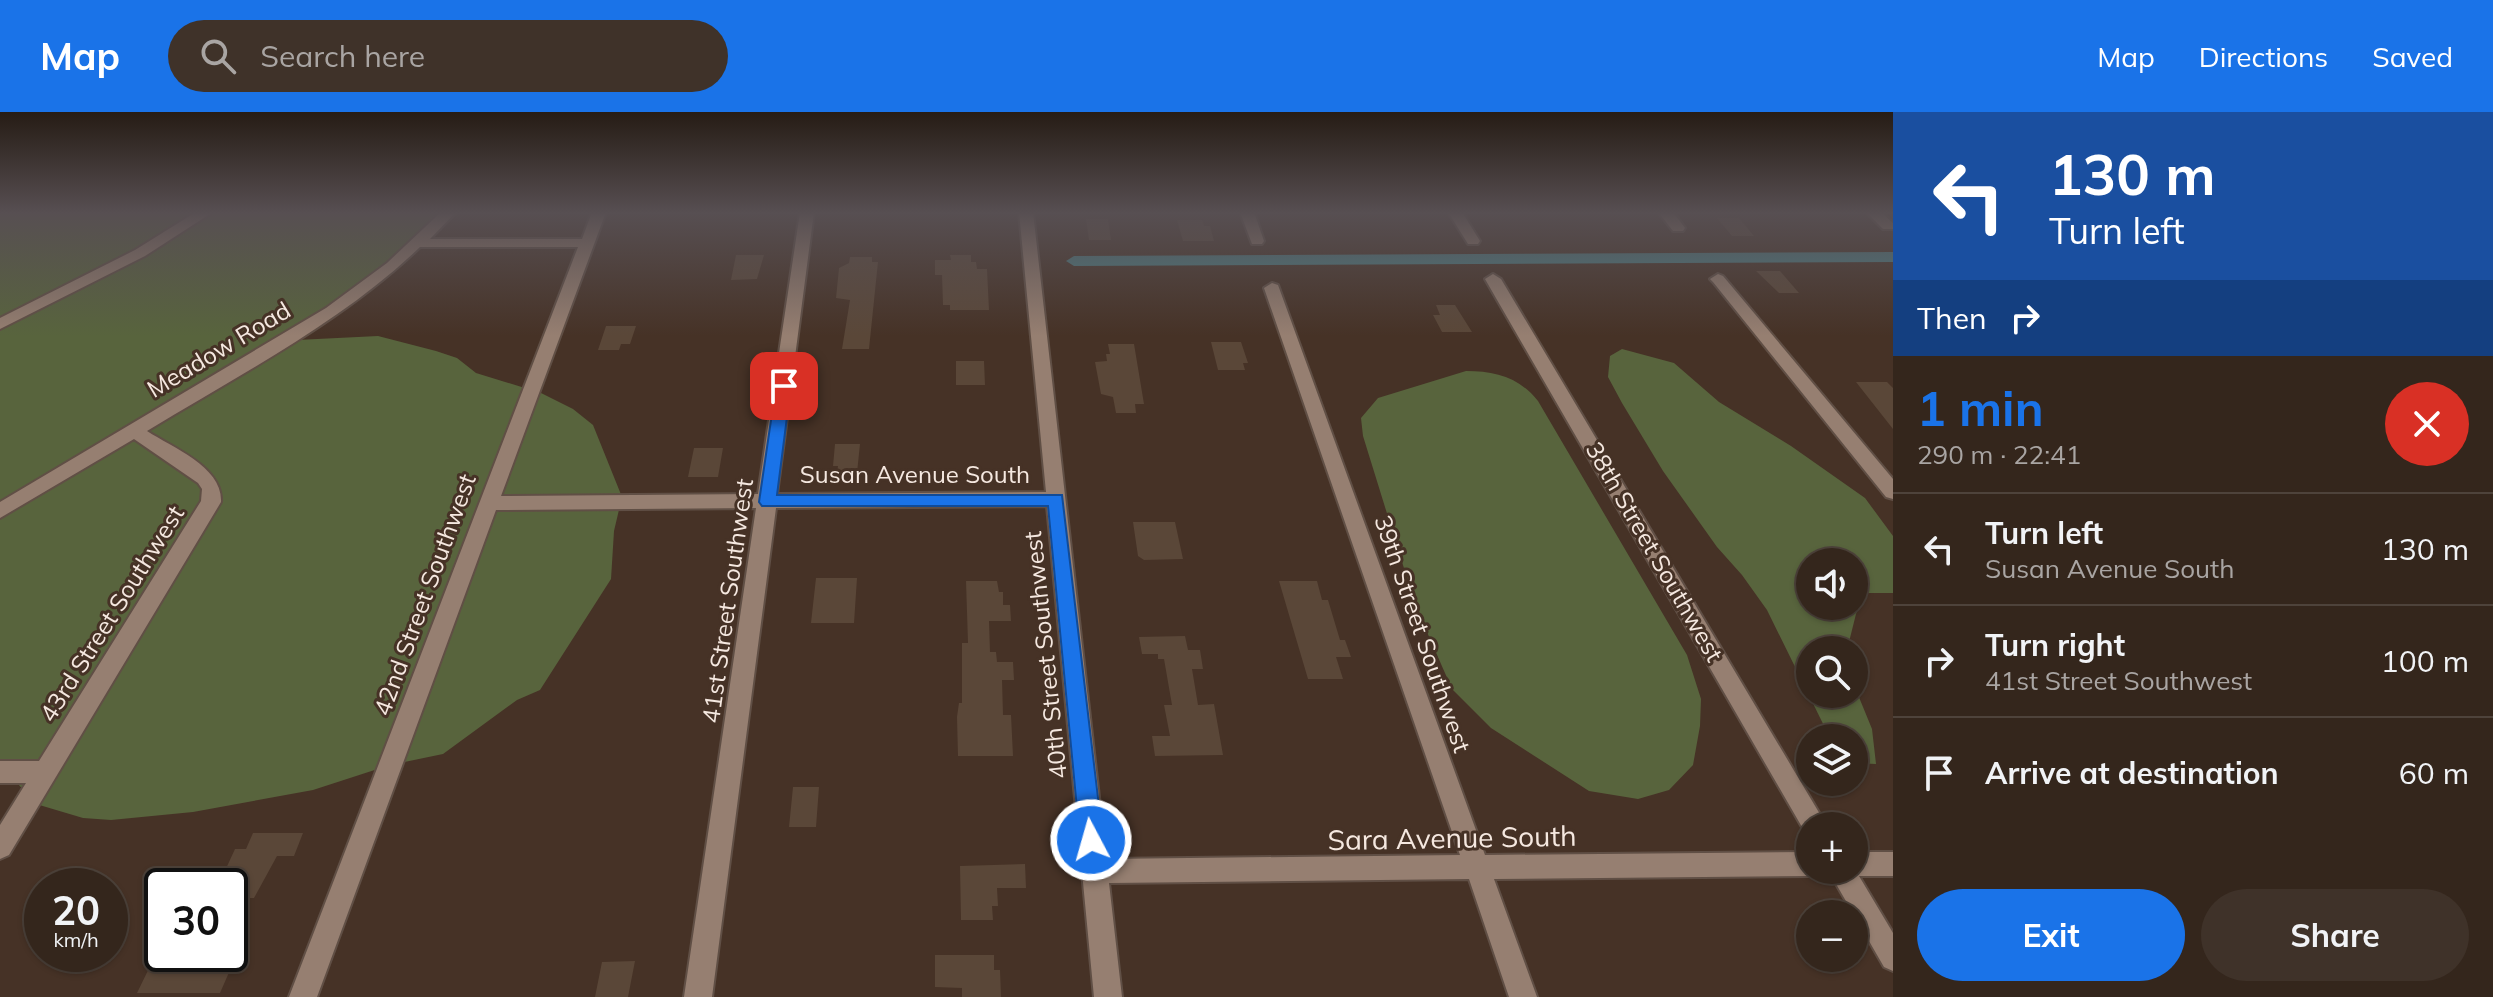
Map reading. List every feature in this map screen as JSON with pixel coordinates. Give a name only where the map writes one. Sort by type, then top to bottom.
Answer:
[{"type":"street","points":[[0,324],[139,253]]},
{"type":"street","name":"Meadow Road","points":[[0,511],[332,311],[405,253]]},
{"type":"street","name":"42nd Street Southwest","points":[[303,997],[583,253]]},
{"type":"street","name":"41st Street Southwest","points":[[698,997],[801,253]]},
{"type":"street","name":"40th Street Southwest","points":[[1030,253],[1108,997]]},
{"type":"street","name":"38th Street Southwest","points":[[1493,279],[1807,812]]},
{"type":"street","points":[[1718,279],[1893,492]]},
{"type":"street","name":"39th Street Southwest","points":[[1272,288],[1523,997]]},
{"type":"street","name":"43rd Street Southwest","points":[[0,847],[211,502],[212,488],[205,478],[135,431]]},
{"type":"street","name":"Susan Avenue South","points":[[487,503],[1056,499]]},
{"type":"street","points":[[0,772],[46,772]]},
{"type":"street","name":"Sara Avenue South","points":[[1095,871],[1796,864]]},
{"type":"street","points":[[1868,864],[1893,864]]},
{"type":"street","points":[[1849,884],[1893,958]]},
{"type":"green space","points":[[0,253],[413,253],[297,340],[378,336],[436,351],[457,358],[476,373],[541,393],[573,409],[593,425],[622,497],[614,531],[611,579],[540,690],[517,700],[443,754],[390,765],[313,790],[193,812],[111,820],[83,818],[36,804],[0,764]]},
{"type":"green space","points":[[1622,349],[1674,363],[1719,402],[1791,446],[1865,498],[1893,536],[1893,593],[1868,593],[1868,548],[1796,548],[1796,620],[1854,620],[1850,636],[1796,636],[1796,669],[1767,610],[1663,471],[1608,377],[1610,356]]},
{"type":"green space","points":[[1466,371],[1506,377],[1523,386],[1538,401],[1687,655],[1701,699],[1700,726],[1693,765],[1669,790],[1638,799],[1589,791],[1491,728],[1452,689],[1416,607],[1363,436],[1361,418],[1378,398]]},
{"type":"green space","points":[[1815,708],[1863,708],[1872,729],[1876,764],[1868,764],[1868,724],[1823,724]]},
{"type":"building","points":[[736,255],[764,255],[757,279],[731,280]]},
{"type":"building","points":[[950,255],[971,255],[971,262],[976,262],[977,269],[987,269],[989,310],[950,310],[950,305],[943,305],[942,275],[935,275],[935,260],[951,260]]},
{"type":"building","points":[[850,257],[872,257],[872,262],[878,262],[869,349],[842,349],[850,300],[836,298],[839,268],[849,263]]},
{"type":"building","points":[[1756,271],[1780,271],[1799,293],[1779,293]]},
{"type":"building","points":[[1436,305],[1455,305],[1472,332],[1442,332],[1433,315],[1440,315]]},
{"type":"building","points":[[606,326],[636,326],[630,344],[621,344],[619,350],[598,350]]},
{"type":"building","points":[[1211,342],[1241,342],[1248,363],[1243,363],[1245,370],[1218,370]]},
{"type":"building","points":[[1108,344],[1134,344],[1144,404],[1135,404],[1136,413],[1116,413],[1113,397],[1101,394],[1095,362],[1107,361],[1106,354],[1110,354]]},
{"type":"building","points":[[956,361],[984,361],[985,385],[956,385]]},
{"type":"building","points":[[1856,382],[1887,382],[1893,388],[1893,429]]},
{"type":"building","points":[[835,444],[860,444],[857,473],[837,473],[838,466],[833,466]]},
{"type":"building","points":[[694,448],[723,448],[718,477],[688,477]]},
{"type":"building","points":[[1133,522],[1175,522],[1183,559],[1144,560],[1138,556]]},
{"type":"building","points":[[816,578],[857,578],[854,623],[811,623]]},
{"type":"building","points":[[966,581],[997,581],[999,592],[1003,592],[1003,605],[1010,605],[1011,621],[989,621],[990,652],[996,652],[997,662],[1013,662],[1014,680],[1002,680],[1003,715],[1011,715],[1013,756],[958,756],[962,643],[968,643]]},
{"type":"building","points":[[1279,581],[1317,581],[1322,600],[1328,600],[1340,640],[1345,640],[1351,657],[1336,657],[1343,679],[1308,679]]},
{"type":"building","points":[[1185,636],[1188,650],[1200,650],[1203,669],[1192,669],[1198,705],[1214,704],[1223,755],[1155,756],[1152,736],[1170,736],[1164,705],[1172,705],[1164,659],[1158,659],[1158,654],[1142,654],[1139,637]]},
{"type":"building","points":[[793,787],[819,787],[816,827],[789,827]]},
{"type":"building","points":[[253,833],[303,833],[294,856],[277,856],[254,898],[248,898],[248,868],[226,868],[235,849],[246,849]]},
{"type":"building","points":[[1025,864],[1026,888],[997,888],[998,906],[992,906],[993,920],[961,920],[960,866]]},
{"type":"building","points":[[935,955],[994,955],[994,970],[1000,970],[1001,997],[962,997],[962,988],[935,987]]},
{"type":"building","points":[[635,961],[628,997],[595,997],[602,962]]},
{"type":"building","points":[[147,972],[229,972],[220,993],[137,993]]},
{"type":"waterway","points":[[1074,261],[1893,257]]},
{"type":"route","points":[[784,386],[768,502],[1056,499],[1091,840]]}]
